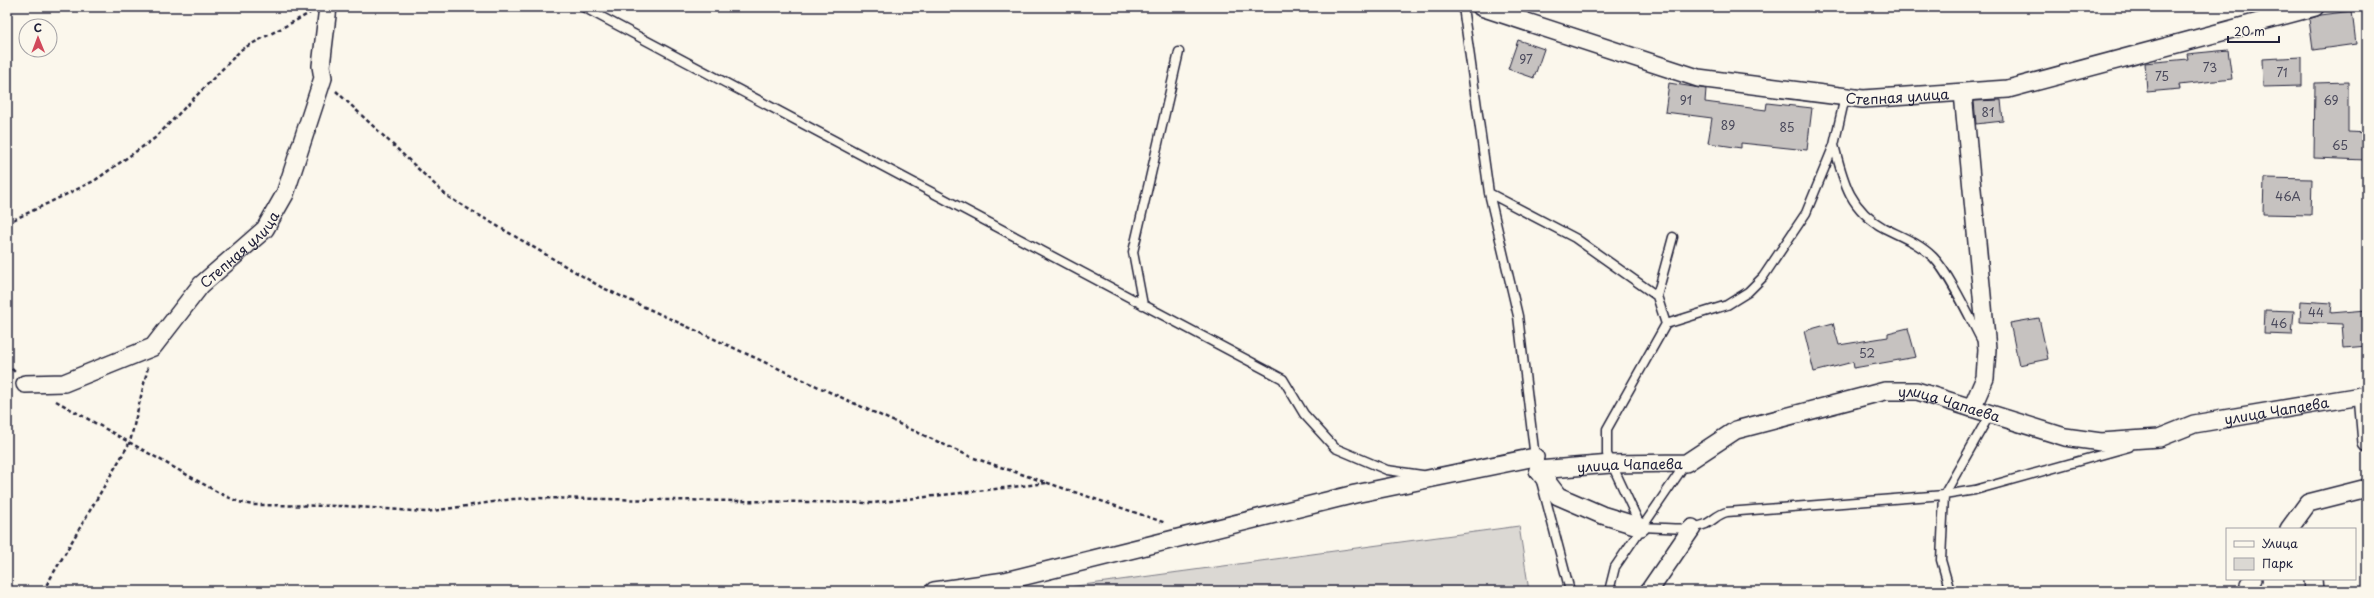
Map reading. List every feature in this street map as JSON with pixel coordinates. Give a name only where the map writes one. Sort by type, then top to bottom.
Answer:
[{"type":"street","name":"Степная улица","points":[[1482,7],[1698,78],[1863,99],[2008,89],[2315,7]]},
{"type":"street","name":"Степная улица","points":[[153,347],[201,285],[265,229],[285,194],[323,78],[321,66],[322,9]]},
{"type":"street","points":[[1963,93],[1987,349],[1985,378],[1972,408]]},
{"type":"street","points":[[25,384],[64,383],[153,347]]},
{"type":"street","name":"улица Чапаева","points":[[934,591],[1005,581],[1355,494],[1436,477],[1536,463],[1686,463],[1736,430],[1885,391],[1917,391],[2065,437],[2101,442],[2159,438],[2194,424],[2365,395]]},
{"type":"street","points":[[2365,395],[2367,443]]},
{"type":"street","points":[[1536,463],[1558,496],[1602,515],[1641,526]]},
{"type":"street","points":[[2294,526],[2308,503],[2367,488]]},
{"type":"street","points":[[1649,591],[1692,528]]},
{"type":"street","points":[[2249,591],[2249,585],[2253,580]]},
{"type":"street","points":[[2313,580],[2314,591]]},
{"type":"lane","points":[[583,7],[1283,379],[1304,414],[1335,448],[1387,470],[1436,477]]},
{"type":"lane","points":[[1463,7],[1489,193],[1518,316],[1536,463],[1570,591]]},
{"type":"lane","points":[[1143,304],[1132,252],[1180,52]]},
{"type":"lane","points":[[1641,526],[1607,454],[1608,429],[1666,324],[1727,304],[1748,292],[1763,277],[1806,213],[1834,145],[1845,97]]},
{"type":"lane","points":[[1834,145],[1845,188],[1852,198],[1865,214],[1884,227],[1904,236],[1934,258],[1987,349]]},
{"type":"lane","points":[[1489,193],[1575,238],[1657,296]]},
{"type":"lane","points":[[1666,324],[1657,296],[1673,238]]},
{"type":"lane","points":[[1950,591],[1941,560],[1944,495],[1990,414]]},
{"type":"lane","points":[[1641,526],[1692,528],[1707,523],[1718,514],[1727,512],[1944,495],[1974,490],[2159,438]]},
{"type":"lane","points":[[1609,591],[1615,567],[1641,526],[1686,463]]},
{"type":"path","points":[[7,224],[94,181],[155,138],[242,49],[322,9]]},
{"type":"path","points":[[323,78],[448,197],[601,287],[971,458],[1167,523]]},
{"type":"path","points":[[43,591],[130,442],[153,347]]},
{"type":"path","points":[[7,364],[25,384]]},
{"type":"path","points":[[53,399],[221,494],[239,502],[253,505],[346,506],[426,512],[513,499],[533,498],[873,502],[1047,483]]},
{"type":"green space","points":[[1519,526],[1529,591],[1039,591]]},
{"type":"building","points":[[2352,11],[2356,44],[2313,50],[2309,19],[2321,15]]},
{"type":"building","points":[[1518,40],[1544,49],[1534,78],[1508,69]]},
{"type":"building","points":[[2228,50],[2232,79],[2179,85],[2180,89],[2147,92],[2145,63],[2188,59],[2187,54]]},
{"type":"building","points":[[2302,57],[2302,86],[2263,87],[2262,59]]},
{"type":"building","points":[[2348,82],[2348,132],[2367,133],[2366,160],[2314,158],[2315,83]]},
{"type":"building","points":[[1669,83],[1706,89],[1705,102],[1766,110],[1767,103],[1812,108],[1807,150],[1741,143],[1741,148],[1708,143],[1712,118],[1665,112]]},
{"type":"building","points":[[2001,100],[2003,121],[1976,124],[1974,101]]},
{"type":"building","points":[[2264,178],[2312,179],[2311,215],[2263,214]]},
{"type":"building","points":[[2301,301],[2332,303],[2331,313],[2367,310],[2367,346],[2344,348],[2342,324],[2300,322]]},
{"type":"building","points":[[2265,310],[2294,311],[2292,335],[2264,334]]},
{"type":"building","points":[[2039,318],[2048,359],[2019,365],[2010,323]]},
{"type":"building","points":[[1833,323],[1839,345],[1888,337],[1888,333],[1908,328],[1916,357],[1854,368],[1853,362],[1814,372],[1804,331]]}]
